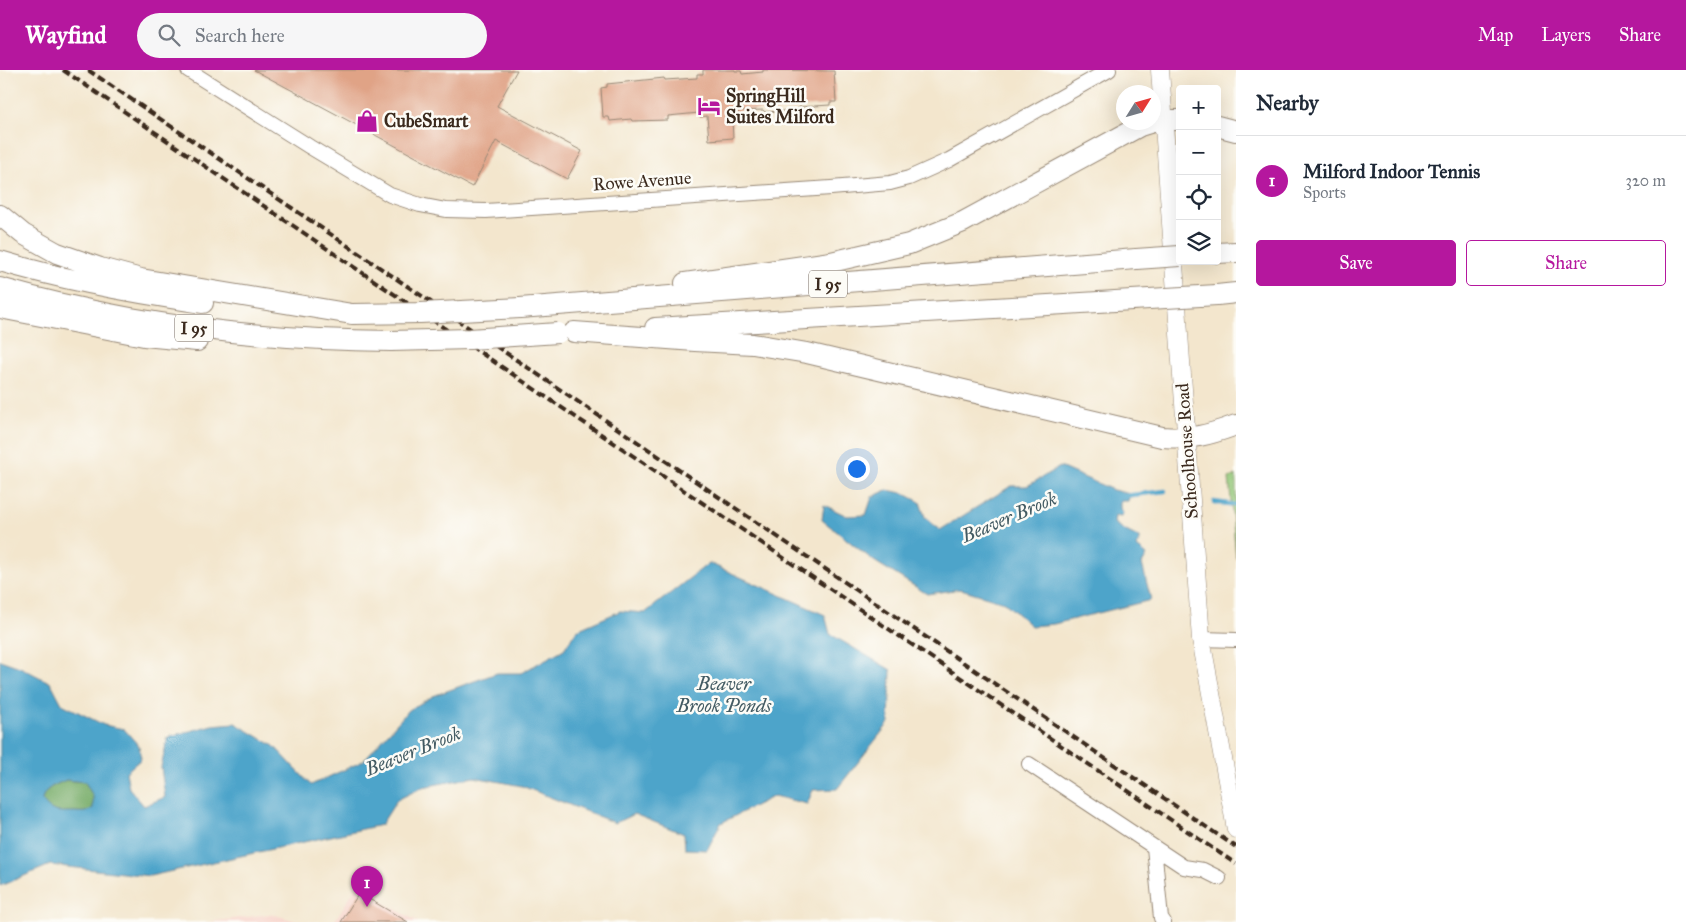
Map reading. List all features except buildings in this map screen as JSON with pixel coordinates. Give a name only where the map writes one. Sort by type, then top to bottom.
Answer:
[{"type":"highway","points":[[577,304],[696,281],[831,262],[909,244],[963,222],[1140,126],[1162,121]]},
{"type":"highway","points":[[1221,127],[1236,131]]},
{"type":"highway","points":[[0,215],[23,234],[57,253],[100,268],[141,279],[352,314]]},
{"type":"highway","points":[[1221,253],[1236,252]]},
{"type":"highway","name":"I 95","points":[[0,261],[109,288],[179,300],[256,309],[352,314],[428,313],[520,308],[1176,256]]},
{"type":"highway","name":"I 95","points":[[0,288],[99,312],[197,328],[298,338],[391,341],[470,339],[1226,294]]},
{"type":"highway","points":[[0,308],[144,336],[195,341],[245,343],[391,341]]},
{"type":"highway","points":[[566,333],[753,344],[807,353],[1162,437],[1186,438],[1208,435],[1236,425]]},
{"type":"main road","name":"Schoolhouse Road","points":[[1160,70],[1162,121],[1176,278],[1201,639],[1236,829]]},
{"type":"street","name":"Rowe Avenue","points":[[188,70],[390,195],[420,205],[446,210],[486,211],[831,188],[890,182],[924,172],[949,160],[1108,70]]},
{"type":"street","points":[[1201,639],[1236,640]]},
{"type":"street","points":[[1030,764],[1184,867],[1202,870],[1219,878]]},
{"type":"street","points":[[1154,847],[1160,918],[1164,922]]},
{"type":"shaded area","points":[[356,887],[418,922],[334,922]]},
{"type":"shaded area","points":[[271,914],[300,922],[208,922]]},
{"type":"green space","points":[[1236,475],[1236,558],[1229,478]]},
{"type":"green space","points":[[66,780],[85,782],[94,796],[93,808],[84,812],[60,812],[52,810],[45,805],[42,800],[45,793],[51,787]]},
{"type":"water","points":[[1060,467],[1113,490],[1130,494],[1128,501],[1120,501],[1120,508],[1123,513],[1121,517],[1115,516],[1114,523],[1140,538],[1137,547],[1147,555],[1142,564],[1151,600],[1054,624],[1031,626],[1004,602],[961,589],[927,594],[874,561],[822,520],[824,505],[847,516],[866,515],[872,497],[887,490],[903,493],[920,502],[925,517],[940,530],[1011,486],[1027,486]]},
{"type":"water","name":"Beaver Brook Ponds","points":[[709,563],[825,615],[830,634],[891,670],[889,723],[837,789],[813,790],[807,804],[774,796],[721,823],[707,850],[685,849],[684,834],[634,814],[615,823],[522,786],[474,777],[423,787],[397,800],[381,825],[150,876],[50,865],[0,886],[0,660],[20,667],[51,683],[62,704],[104,725],[124,729],[139,746],[141,759],[126,772],[129,788],[144,806],[165,797],[161,767],[168,737],[212,725],[235,723],[274,746],[311,785],[363,761],[409,710],[433,696],[497,673],[521,673],[564,649],[577,630],[620,611],[645,613]],"holes":[[[66,780],[85,782],[93,796],[93,808],[88,811],[56,811],[45,805],[42,800],[45,793],[54,785]]]},
{"type":"waterway","name":"Beaver Brook","points":[[1124,496],[1165,491]]},
{"type":"waterway","name":"Beaver Brook","points":[[1214,502],[1236,505]]},
{"type":"railway","points":[[63,70],[1236,864]]},
{"type":"railway","points":[[88,70],[1236,847]]},
{"type":"place","name":"SpringHill Suites Milford","points":[[709,106]]},
{"type":"place","name":"CubeSmart","points":[[367,121]]},
{"type":"place","name":"Milford Indoor Tennis","points":[[367,907]]}]
